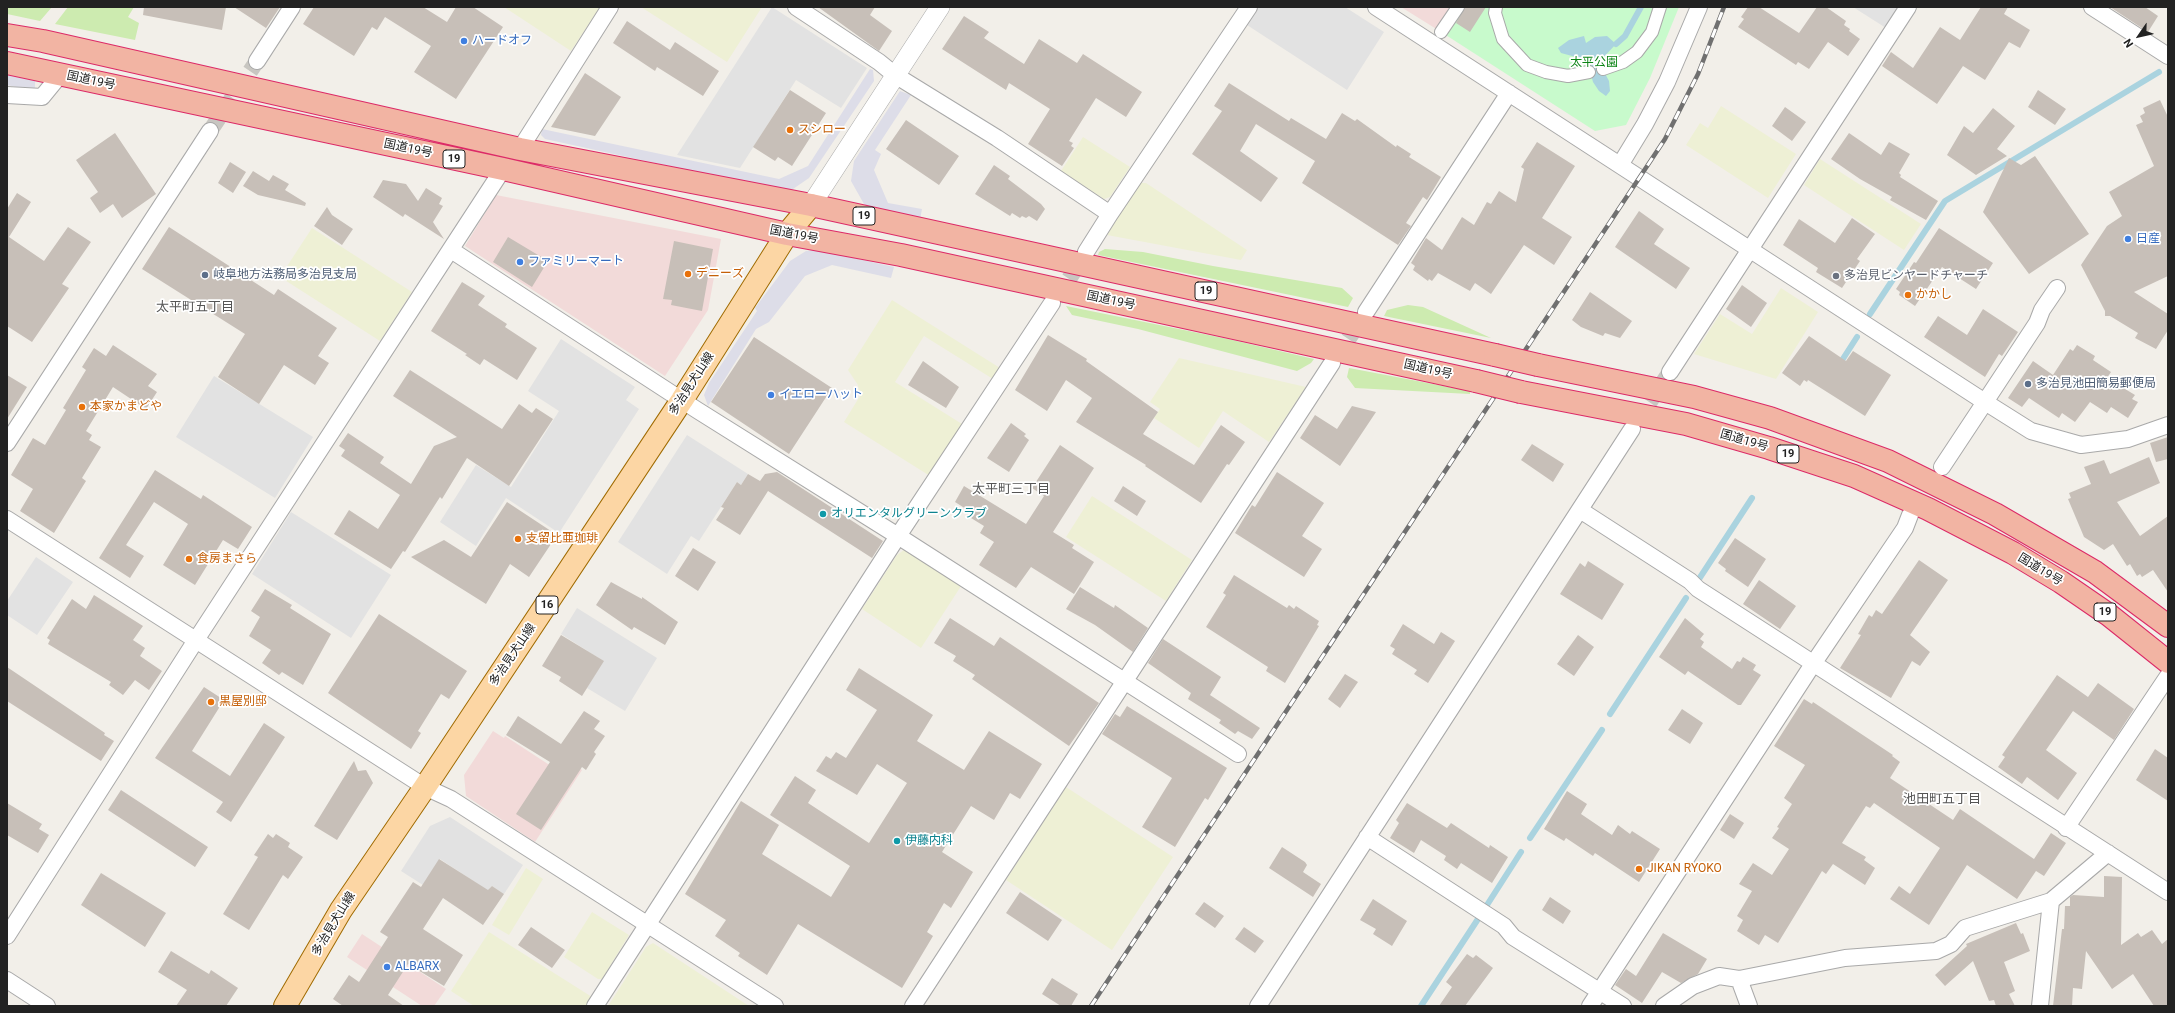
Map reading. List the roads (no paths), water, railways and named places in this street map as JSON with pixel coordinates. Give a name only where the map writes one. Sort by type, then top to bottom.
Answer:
[{"type":"highway","name":"国道19号","points":[[7,35],[43,41],[520,149],[811,205],[1495,354],[1538,365],[1694,397],[1770,418],[1888,461],[1995,514],[2096,572],[2168,626]]},
{"type":"highway","name":"国道19号","points":[[7,63],[503,169],[787,234],[901,255],[1521,392],[1686,424],[1769,448],[1854,476],[1928,509],[2013,553],[2061,582],[2109,615],[2168,662]]},
{"type":"main road","name":"多治見犬山線","points":[[285,1006],[341,910],[425,787],[682,400],[787,234],[811,205]]},
{"type":"street","points":[[257,61],[292,7]]},
{"type":"street","points":[[520,149],[610,7]]},
{"type":"street","points":[[796,7],[879,62],[895,75],[997,138],[1110,214]]},
{"type":"street","points":[[811,205],[940,7]]},
{"type":"street","points":[[1086,252],[1249,7]]},
{"type":"street","points":[[1376,7],[1620,165],[1749,251],[2031,431],[2081,445],[2128,438],[2168,425]]},
{"type":"street","points":[[1441,32],[1458,7]]},
{"type":"street","points":[[1496,7],[1495,13],[1503,40],[1527,65],[1546,72],[1568,76],[1589,72]]},
{"type":"street","points":[[1603,69],[1623,62],[1637,52],[1652,32],[1660,7]]},
{"type":"street","points":[[1620,165],[1646,124],[1667,82],[1699,7]]},
{"type":"street","points":[[1670,372],[1908,7]]},
{"type":"street","points":[[2092,7],[2168,56]]},
{"type":"street","points":[[7,95],[42,97],[60,75]]},
{"type":"street","points":[[1366,312],[1509,93]]},
{"type":"street","points":[[7,443],[210,132]]},
{"type":"street","points":[[7,936],[196,640],[503,169]]},
{"type":"street","points":[[451,250],[682,400],[898,536],[1238,754]]},
{"type":"street","points":[[1942,467],[2037,323],[2042,310],[2057,288]]},
{"type":"street","points":[[595,1006],[898,536],[1052,303]]},
{"type":"street","points":[[913,1006],[1124,680],[1332,363]]},
{"type":"street","points":[[1258,1006],[1632,429]]},
{"type":"street","points":[[1580,510],[1690,581],[1698,590],[2066,828],[2168,892]]},
{"type":"street","points":[[1590,1006],[1813,664],[1905,528],[1910,515]]},
{"type":"street","points":[[7,519],[425,787],[451,799],[775,1006]]},
{"type":"street","points":[[2066,828],[2168,676]]},
{"type":"street","points":[[1367,837],[1504,926],[1513,937],[1624,1006]]},
{"type":"street","points":[[1664,1006],[1694,986],[1719,976],[1739,979],[1845,958],[1936,951],[1951,944],[1965,928],[2052,901],[2108,853]]},
{"type":"street","points":[[2040,1006],[2052,901]]},
{"type":"street","points":[[1739,979],[1749,1006]]},
{"type":"street","points":[[7,980],[47,1006]]},
{"type":"water","points":[[1584,36],[1586,43],[1595,37],[1607,36],[1616,44],[1599,62],[1609,81],[1610,91],[1606,96],[1599,91],[1593,82],[1587,60],[1561,53],[1558,48],[1569,40]]},
{"type":"waterway","points":[[1616,44],[1625,36],[1641,7]]},
{"type":"waterway","points":[[1870,314],[1945,201],[2159,72]]},
{"type":"waterway","points":[[1839,365],[1857,337]]},
{"type":"waterway","points":[[1699,579],[1752,498]]},
{"type":"waterway","points":[[1610,714],[1686,598]]},
{"type":"waterway","points":[[1530,838],[1602,730]]},
{"type":"waterway","points":[[1487,905],[1521,852]]},
{"type":"waterway","points":[[1421,1006],[1478,919]]},
{"type":"tunnel","points":[[210,131],[257,61]]},
{"type":"tunnel","points":[[1056,299],[1084,256]]},
{"type":"tunnel","points":[[1335,359],[1363,317]]},
{"type":"tunnel","points":[[1636,422],[1670,372]]},
{"type":"railway","points":[[1091,1006],[1665,139],[1698,74],[1724,7]]},
{"type":"place","name":"ハードオフ","points":[[464,41]]},
{"type":"place","name":"スシロー","points":[[790,130]]},
{"type":"place","name":"日産","points":[[2128,239]]},
{"type":"place","name":"ファミリーマート","points":[[520,262]]},
{"type":"place","name":"デニーズ","points":[[688,274]]},
{"type":"place","name":"岐阜地方法務局多治見支局","points":[[205,275]]},
{"type":"place","name":"多治見ビンヤードチャーチ","points":[[1836,276]]},
{"type":"place","name":"かかし","points":[[1908,295]]},
{"type":"place","name":"多治見池田簡易郵便局","points":[[2028,384]]},
{"type":"place","name":"イエローハット","points":[[771,395]]},
{"type":"place","name":"本家かまどや","points":[[82,407]]},
{"type":"place","name":"オリエンタルグリーンクラブ","points":[[823,514]]},
{"type":"place","name":"支留比亜珈琲","points":[[518,539]]},
{"type":"place","name":"食房まさら","points":[[189,559]]},
{"type":"place","name":"黒屋別邸","points":[[211,702]]},
{"type":"place","name":"伊藤内科","points":[[897,841]]},
{"type":"place","name":"JIKAN RYOKO","points":[[1639,869]]},
{"type":"place","name":"ALBARX","points":[[387,967]]},
{"type":"district","name":"太平町五丁目","points":[[195,308]]},
{"type":"district","name":"太平町三丁目","points":[[1011,490]]},
{"type":"district","name":"池田町五丁目","points":[[1942,800]]},
{"type":"park label","name":"太平公園","points":[[1594,63]]}]
